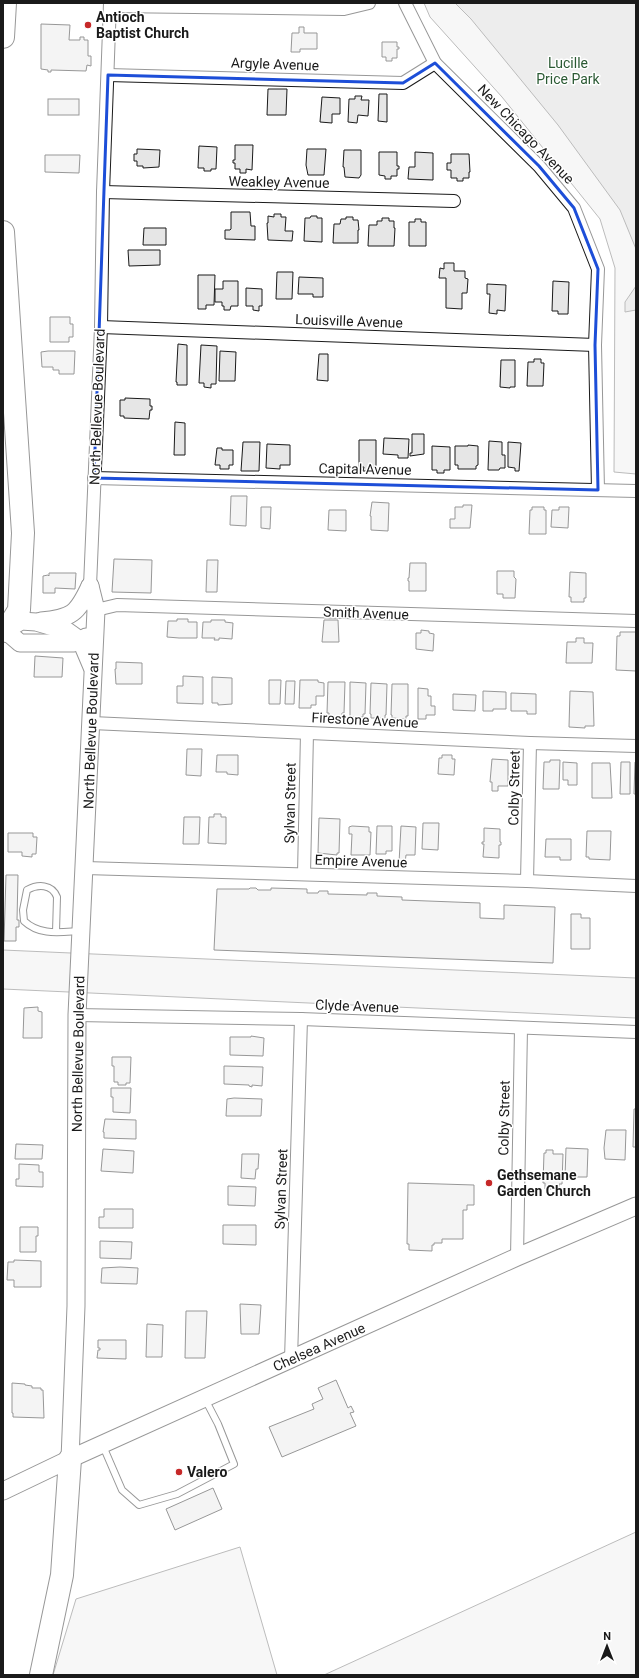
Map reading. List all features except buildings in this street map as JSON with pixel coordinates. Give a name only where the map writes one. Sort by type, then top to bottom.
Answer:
[{"type":"highway","points":[[3,37],[5,3]]},
{"type":"highway","points":[[3,232],[22,533],[19,610],[4,631]]},
{"type":"highway","points":[[41,1675],[62,1575],[70,1459]]},
{"type":"main road","points":[[90,586],[82,604],[70,615],[60,619],[36,622],[21,621],[4,631],[20,643],[73,644],[80,641],[87,635],[96,616]]},
{"type":"main road","name":"North Bellevue Boulevard","points":[[70,1459],[76,1306],[77,1015],[96,616],[90,586]]},
{"type":"main road","points":[[36,622],[67,631],[80,641],[94,669]]},
{"type":"main road","name":"Chelsea Avenue","points":[[3,1491],[102,1444],[517,1257],[636,1206]]},
{"type":"street","points":[[110,4],[344,9],[369,3]]},
{"type":"street","name":"New Chicago Avenue","points":[[405,3],[436,63],[539,166],[574,208],[598,269],[596,345],[598,490]]},
{"type":"street","name":"North Bellevue Boulevard","points":[[90,586],[101,327],[103,192],[110,4]]},
{"type":"street","name":"Argyle Avenue","points":[[108,75],[403,83],[436,63]]},
{"type":"street","name":"Weakley Avenue","points":[[103,192],[454,201]]},
{"type":"street","name":"Louisville Avenue","points":[[101,327],[596,345]]},
{"type":"street","name":"Capital Avenue","points":[[94,478],[636,490]]},
{"type":"street","name":"Smith Avenue","points":[[96,616],[117,605],[636,621]]},
{"type":"street","name":"Firestone Avenue","points":[[92,723],[530,743],[636,746]]},
{"type":"street","name":"Sylvan Street","points":[[304,874],[307,733]]},
{"type":"street","name":"Colby Street","points":[[527,881],[530,743]]},
{"type":"street","name":"Empire Avenue","points":[[85,868],[527,881],[636,886]]},
{"type":"street","name":"Clyde Avenue","points":[[77,1015],[301,1019],[636,1032]]},
{"type":"street","name":"Sylvan Street","points":[[291,1360],[301,1019]]},
{"type":"street","name":"Colby Street","points":[[517,1257],[520,1028]]},
{"type":"lane","points":[[56,932],[57,897],[55,892],[51,888],[45,886],[37,886],[27,890],[23,910],[24,921],[39,931],[56,932],[82,931]]},
{"type":"lane","points":[[102,1444],[122,1490],[140,1505],[177,1494],[234,1464],[218,1424],[205,1398]]},
{"type":"highlighted area","points":[[435,63],[539,166],[574,208],[598,269],[595,345],[598,490],[94,478],[108,75],[403,83]]},
{"type":"shaded area","name":"Lucille Price Park","points":[[424,3],[636,3],[636,474],[614,472],[615,268],[600,219],[502,97],[430,17]]},
{"type":"shaded area","name":"Lucille Price Park","points":[[455,3],[636,3],[636,249],[620,210],[558,125],[471,19]]},
{"type":"shaded area","points":[[636,286],[636,310],[625,312],[625,302]]},
{"type":"shaded area","points":[[3,950],[636,978],[636,1018],[3,989]]},
{"type":"shaded area","points":[[636,1532],[636,1675],[324,1675]]},
{"type":"shaded area","points":[[240,1547],[277,1675],[53,1675],[76,1599]]},
{"type":"place","name":"Antioch Baptist Church","points":[[88,25]]},
{"type":"place","name":"Gethsemane Garden Church","points":[[489,1183]]},
{"type":"place","name":"Valero","points":[[179,1472]]}]
